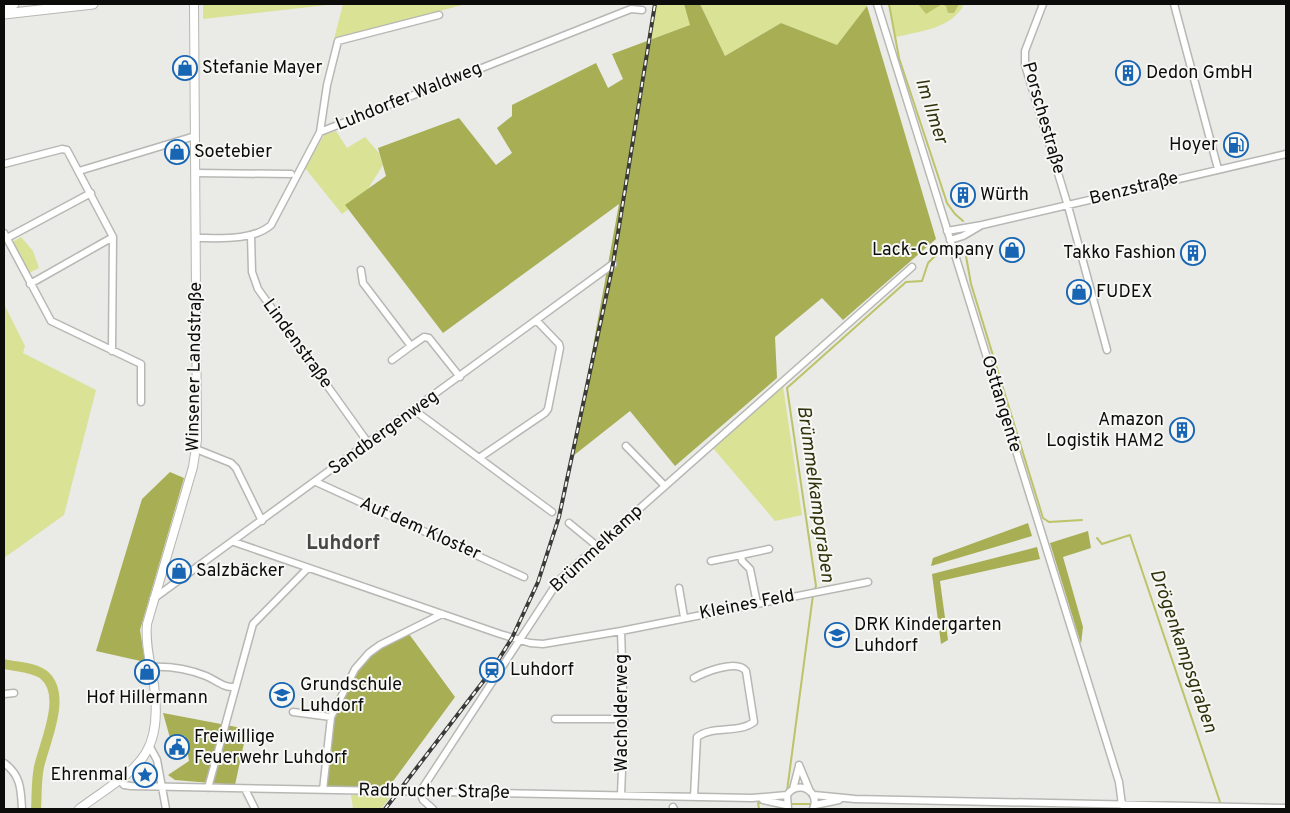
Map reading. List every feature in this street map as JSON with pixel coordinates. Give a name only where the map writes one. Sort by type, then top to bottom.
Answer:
[{"type":"highway","points":[[4,5],[14,4]]},
{"type":"highway","points":[[4,14],[93,4]]},
{"type":"main road","name":"Winsener Landstraße","points":[[79,809],[136,766],[150,747],[155,736],[157,714],[146,634],[196,449],[194,4]]},
{"type":"street","name":"Osttangente","points":[[877,4],[1118,782],[1122,805]]},
{"type":"street","name":"Porschestraße","points":[[1043,4],[1024,57],[1068,206],[1107,350]]},
{"type":"street","points":[[1174,4],[1218,169]]},
{"type":"street","name":"Luhdorfer Waldweg","points":[[196,238],[251,235],[263,232],[271,225],[320,132],[631,9],[642,10]]},
{"type":"street","points":[[320,132],[327,85],[338,41],[439,15]]},
{"type":"street","points":[[79,171],[195,136]]},
{"type":"street","points":[[4,164],[62,149],[67,150],[114,237],[112,351]]},
{"type":"street","name":"Benzstraße","points":[[947,231],[1068,206],[1286,154]]},
{"type":"street","points":[[195,172],[291,174]]},
{"type":"street","points":[[91,193],[5,235],[51,321],[141,364],[141,402]]},
{"type":"street","name":"Benzstraße","points":[[950,240],[963,236],[982,225]]},
{"type":"street","name":"Lindenstraße","points":[[251,235],[252,272],[258,289],[368,444]]},
{"type":"street","points":[[30,284],[114,237]]},
{"type":"street","name":"Sandbergenweg","points":[[154,600],[613,264]]},
{"type":"street","name":"Brümmelkamp","points":[[420,792],[551,590],[597,546],[912,267]]},
{"type":"street","points":[[361,270],[363,282],[411,346]]},
{"type":"street","points":[[479,458],[545,413],[548,409],[560,348],[559,344],[536,321]]},
{"type":"street","points":[[392,360],[424,337],[429,338],[460,377]]},
{"type":"street","points":[[414,410],[552,512]]},
{"type":"street","points":[[626,446],[665,486]]},
{"type":"street","points":[[196,449],[231,463],[236,468],[262,522]]},
{"type":"street","name":"Auf dem Kloster","points":[[316,482],[524,576]]},
{"type":"street","points":[[569,523],[597,546]]},
{"type":"street","name":"Kleines Feld","points":[[234,542],[520,640],[543,644],[621,631],[868,582]]},
{"type":"street","points":[[711,561],[769,549]]},
{"type":"street","points":[[741,555],[742,561],[750,569],[757,603]]},
{"type":"street","points":[[208,788],[234,687],[239,680],[253,624],[258,616],[308,568]]},
{"type":"street","name":"Kleines Feld","points":[[679,588],[684,617]]},
{"type":"street","points":[[323,790],[331,717],[349,680],[369,653],[442,614]]},
{"type":"street","name":"Wacholderweg","points":[[621,631],[624,719],[621,795]]},
{"type":"street","points":[[694,678],[706,672],[737,666],[743,667],[746,671],[754,722],[725,731],[702,733],[697,737],[694,797]]},
{"type":"street","points":[[151,667],[178,667],[208,676],[226,687],[234,687]]},
{"type":"street","points":[[4,694],[14,693]]},
{"type":"street","points":[[292,712],[331,717]]},
{"type":"street","points":[[555,719],[624,719]]},
{"type":"street","points":[[150,747],[157,760],[166,809]]},
{"type":"street","points":[[4,763],[13,770],[20,785],[22,809]]},
{"type":"street","points":[[794,789],[799,765],[808,789]]},
{"type":"street","name":"Radbrucher Straße","points":[[119,779],[124,785],[163,787],[752,798],[787,796],[787,807],[752,798]]},
{"type":"street","points":[[787,796],[794,789],[802,787],[814,794],[855,798],[1286,808]]},
{"type":"street","points":[[246,789],[255,809]]},
{"type":"street","points":[[420,792],[423,800],[433,809]]},
{"type":"street","points":[[814,794],[814,807]]},
{"type":"street","points":[[814,807],[823,801],[855,798]]},
{"type":"shaded area","points":[[203,4],[336,4],[203,19]]},
{"type":"shaded area","points":[[343,4],[466,4],[334,39]]},
{"type":"shaded area","points":[[653,4],[684,4],[691,25],[647,41]]},
{"type":"shaded area","points":[[684,4],[700,4],[725,56],[781,23],[837,45],[867,6],[936,239],[843,320],[822,298],[775,337],[777,378],[675,466],[630,411],[573,456],[619,204],[443,333],[345,205],[386,176],[378,148],[459,118],[496,165],[512,153],[497,128],[512,116],[512,105],[596,63],[608,88],[623,79],[612,54],[690,25]]},
{"type":"shaded area","points":[[700,4],[866,4],[867,6],[837,46],[781,23],[725,56]]},
{"type":"shaded area","points":[[888,4],[964,4],[952,19],[944,24],[925,31],[896,37]]},
{"type":"shaded area","points":[[918,4],[942,4],[926,14]]},
{"type":"shaded area","points":[[942,4],[959,4],[954,13],[948,13],[946,6]]},
{"type":"shaded area","points":[[336,131],[347,148],[365,137],[379,153],[383,165],[361,200],[342,214],[305,168],[324,135]]},
{"type":"shaded area","points":[[21,237],[33,251],[39,268],[29,273],[14,245],[14,241]]},
{"type":"shaded area","points":[[4,304],[25,346],[23,353],[96,390],[64,515],[4,558]]},
{"type":"shaded area","points":[[783,386],[802,515],[775,521],[713,448]]},
{"type":"shaded area","points":[[170,472],[184,478],[140,630],[145,662],[96,651],[142,499]]},
{"type":"shaded area","points":[[1028,523],[1032,536],[931,566],[933,558]]},
{"type":"shaded area","points":[[1088,531],[1091,548],[1063,557],[1083,627],[1081,644],[1050,543]]},
{"type":"shaded area","points":[[1037,547],[1040,559],[940,581],[948,640],[941,644],[932,574]]},
{"type":"shaded area","points":[[409,634],[455,697],[388,788],[325,788],[333,719],[359,666],[381,647]]},
{"type":"shaded area","points":[[163,713],[247,729],[235,785],[175,780],[168,775],[189,761],[185,736],[170,738]]},
{"type":"shaded area","points":[[351,795],[392,795],[381,809],[353,809]]},
{"type":"waterway","name":"Im Ilmer","points":[[889,4],[899,58],[947,203],[963,221]]},
{"type":"waterway","name":"Drögenkampsgraben","points":[[969,244],[966,256],[971,284],[1043,518],[1049,522],[1082,520]]},
{"type":"waterway","name":"Brümmelkampgraben","points":[[814,591],[816,586],[787,388],[906,282],[922,281],[928,263],[942,249]]},
{"type":"waterway","name":"Drögenkampsgraben","points":[[1097,538],[1102,544],[1130,535],[1221,805]]},
{"type":"waterway","name":"Brümmelkampgraben","points":[[787,791],[813,595]]},
{"type":"waterway","points":[[4,664],[40,672],[51,684],[54,694],[52,720],[38,772],[36,809]]},
{"type":"waterway","points":[[759,809],[758,803],[764,803]]},
{"type":"waterway","name":"Brümmelkampgraben","points":[[789,804],[812,804]]},
{"type":"railway","points":[[385,809],[492,670],[512,638],[538,582],[559,517],[613,264],[655,4]]},
{"type":"place","name":"Stefanie Mayer","points":[[185,68]]},
{"type":"place","name":"Dedon GmbH","points":[[1128,73]]},
{"type":"place","name":"Hoyer","points":[[1236,145]]},
{"type":"place","name":"Soetebier","points":[[177,152]]},
{"type":"place","name":"Würth","points":[[963,195]]},
{"type":"place","name":"Lack-Company","points":[[1012,250]]},
{"type":"place","name":"Takko Fashion","points":[[1193,253]]},
{"type":"place","name":"FUDEX","points":[[1079,292]]},
{"type":"place","name":"Amazon Logistik HAM2","points":[[1182,430]]},
{"type":"place","name":"Salzbäcker","points":[[179,571]]},
{"type":"place","name":"DRK Kindergarten Luhdorf","points":[[837,635]]},
{"type":"place","name":"Luhdorf","points":[[492,670]]},
{"type":"place","name":"Hof Hillermann","points":[[147,672]]},
{"type":"place","name":"Grundschule Luhdorf","points":[[282,695]]},
{"type":"place","name":"Freiwillige Feuerwehr Luhdorf","points":[[177,747]]},
{"type":"place","name":"Ehrenmal","points":[[145,775]]},
{"type":"district","name":"Luhdorf","points":[[343,544]]}]
